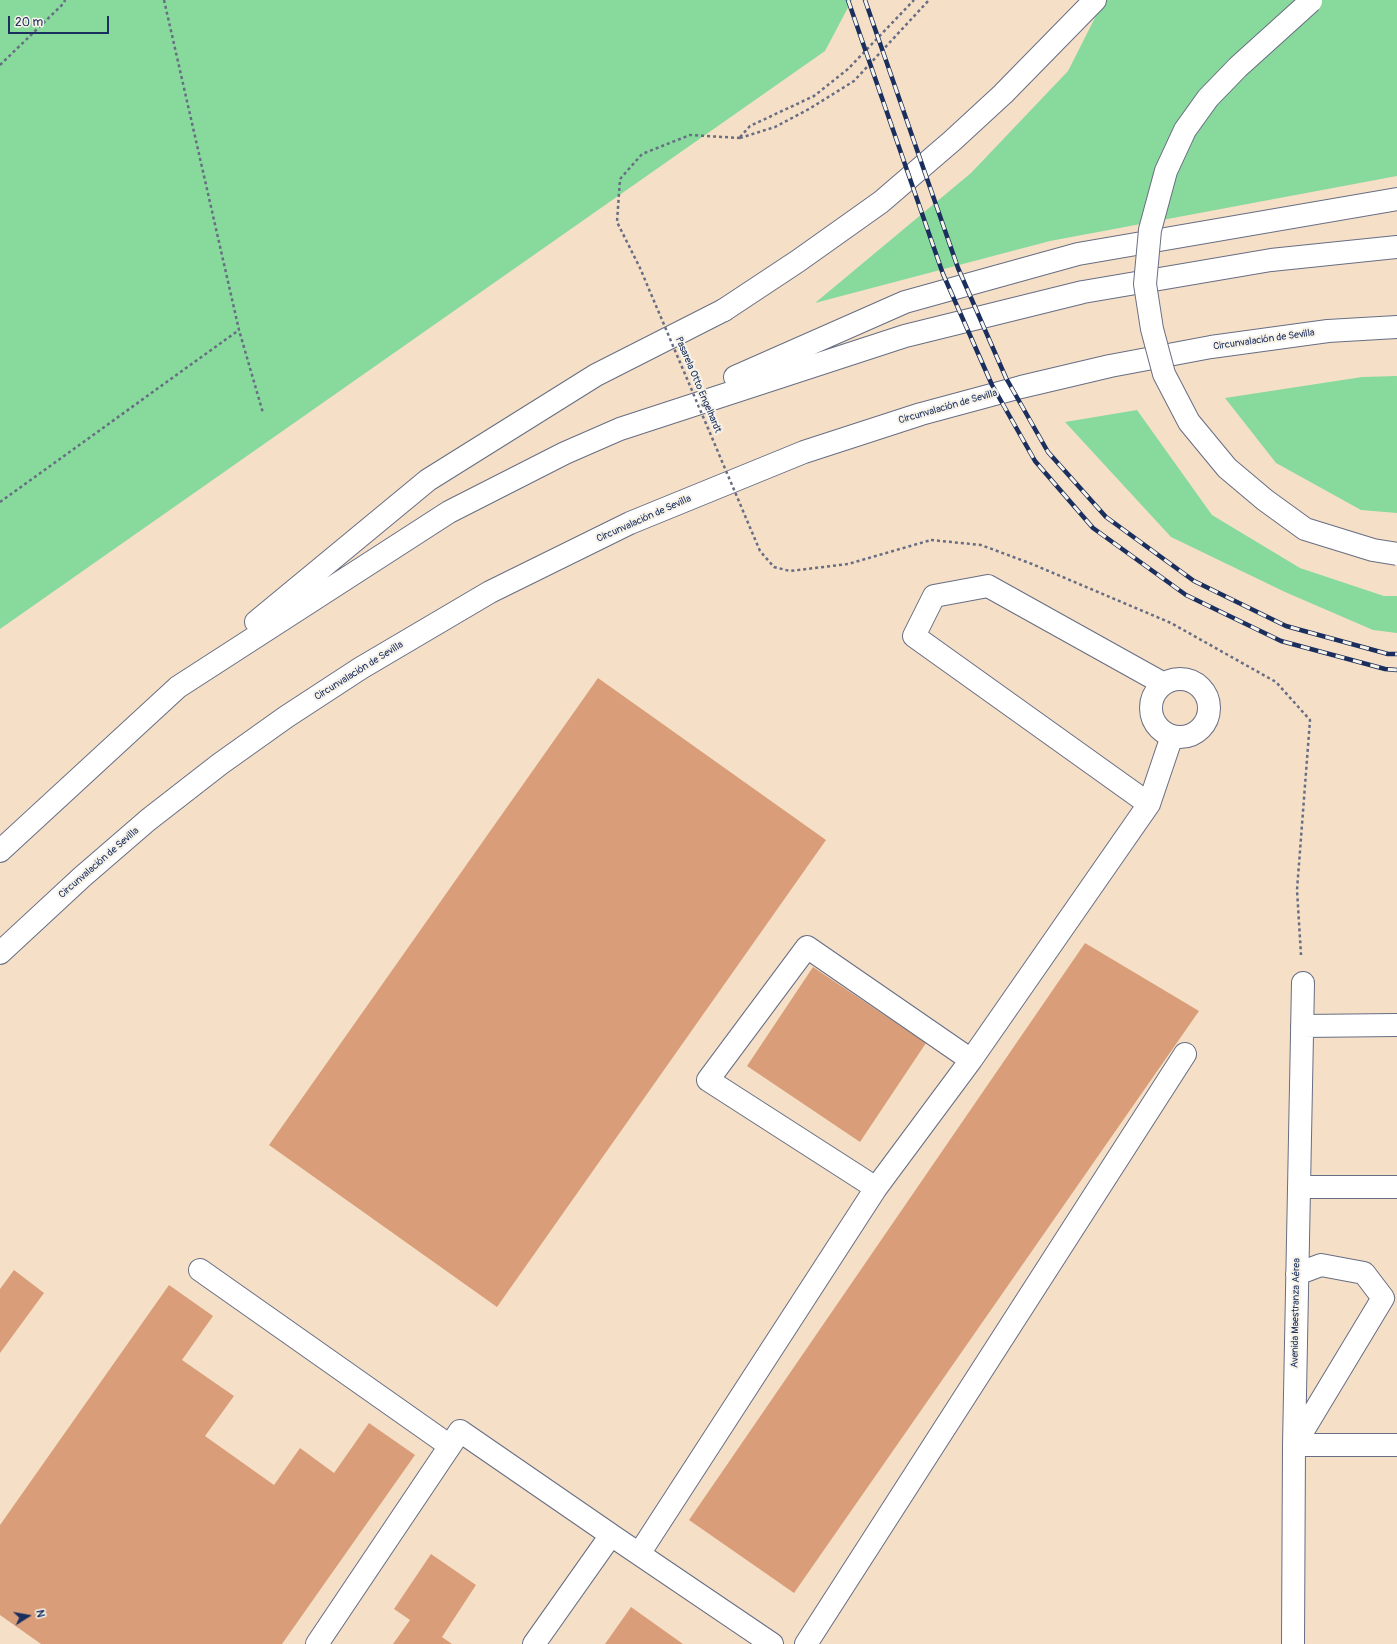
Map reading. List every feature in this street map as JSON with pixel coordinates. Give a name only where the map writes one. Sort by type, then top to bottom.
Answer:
[{"type":"main road","points":[[0,851],[178,687],[428,480],[596,375],[724,310],[798,261],[881,202],[952,141],[1003,94],[1095,0]]},
{"type":"main road","points":[[1312,0],[1238,67],[1208,98],[1185,130],[1166,171],[1150,230],[1145,284],[1152,329],[1164,374],[1189,422],[1227,468],[1265,500],[1305,529],[1373,550],[1397,554]]},
{"type":"main road","points":[[178,687],[449,512],[565,453],[905,302],[1078,254],[1397,199]]},
{"type":"main road","points":[[620,429],[905,336],[1083,292],[1271,260],[1397,247]]},
{"type":"main road","name":"Circunvalación de Sevilla","points":[[0,953],[82,877],[148,820],[220,764],[286,717],[361,668],[490,592],[630,523],[804,452],[921,414],[1021,387],[1110,366],[1211,347],[1328,331],[1397,327]]},
{"type":"main road","points":[[1149,804],[914,636],[934,596],[988,586],[1164,684]]},
{"type":"main road","points":[[1182,679],[1191,681],[1199,686],[1208,703],[1208,713],[1200,729],[1182,737],[1172,736],[1157,726],[1151,708],[1156,690],[1164,684],[1172,680],[1182,679]]},
{"type":"main road","points":[[639,1554],[876,1188],[971,1060],[1149,804],[1172,736]]},
{"type":"main road","points":[[876,1188],[708,1080],[807,947],[971,1060]]},
{"type":"main road","name":"Avenida Maestranza Aérea","points":[[1293,1644],[1294,1445],[1303,983]]},
{"type":"main road","points":[[1302,1026],[1397,1026]]},
{"type":"main road","points":[[806,1644],[1185,1054]]},
{"type":"main road","points":[[1299,1187],[1397,1187]]},
{"type":"main road","points":[[1294,1445],[1390,1298],[1364,1273],[1321,1266],[1297,1274]]},
{"type":"main road","points":[[200,1270],[450,1446]]},
{"type":"main road","points":[[317,1644],[460,1431],[772,1644]]},
{"type":"main road","points":[[1294,1445],[1397,1445]]},
{"type":"main road","points":[[534,1644],[611,1535]]},
{"type":"path","points":[[0,65],[65,0]]},
{"type":"path","points":[[164,0],[239,330],[263,413]]},
{"type":"path","points":[[740,138],[750,126],[814,96],[848,68],[914,0]]},
{"type":"path","points":[[740,138],[775,127],[809,109],[854,81],[929,0]]},
{"type":"path","name":"Pasarela Otto Engelhardt","points":[[740,138],[690,135],[642,154],[620,179],[617,222],[640,268],[760,551],[774,567],[790,571],[848,564],[931,540],[981,545],[1032,564],[1171,623],[1276,682],[1310,720],[1297,890],[1303,983]]},
{"type":"path","points":[[0,502],[239,330]]},
{"type":"green space","points":[[0,0],[852,0],[825,51],[0,629]]},
{"type":"green space","points":[[1104,0],[1397,0],[1397,176],[1050,241],[815,303],[971,173],[1068,71]]},
{"type":"green space","points":[[1397,376],[1397,513],[1361,510],[1276,463],[1225,398],[1362,377]]},
{"type":"green space","points":[[1137,410],[1212,515],[1300,568],[1384,596],[1397,596],[1397,633],[1373,630],[1285,592],[1171,537],[1065,422]]},
{"type":"building","points":[[598,678],[826,840],[497,1307],[269,1145]]},
{"type":"building","points":[[1085,943],[1199,1011],[794,1593],[689,1520]]},
{"type":"building","points":[[813,967],[926,1043],[860,1142],[747,1066]]},
{"type":"building","points":[[14,1270],[44,1293],[0,1353],[0,1289]]},
{"type":"building","points":[[169,1285],[213,1316],[182,1360],[234,1396],[205,1436],[274,1485],[300,1448],[334,1473],[369,1423],[415,1455],[282,1644],[41,1644],[0,1615],[0,1525]]},
{"type":"building","points":[[431,1554],[476,1585],[442,1637],[452,1644],[393,1644],[410,1620],[394,1609]]},
{"type":"building","points":[[631,1607],[683,1644],[605,1644]]},
{"type":"railway","points":[[848,0],[943,274],[992,385],[1035,461],[1093,528],[1186,595],[1281,641],[1385,669],[1397,670]]},
{"type":"railway","points":[[865,0],[958,268],[1006,378],[1048,452],[1106,517],[1194,581],[1286,626],[1388,654],[1397,654]]}]
